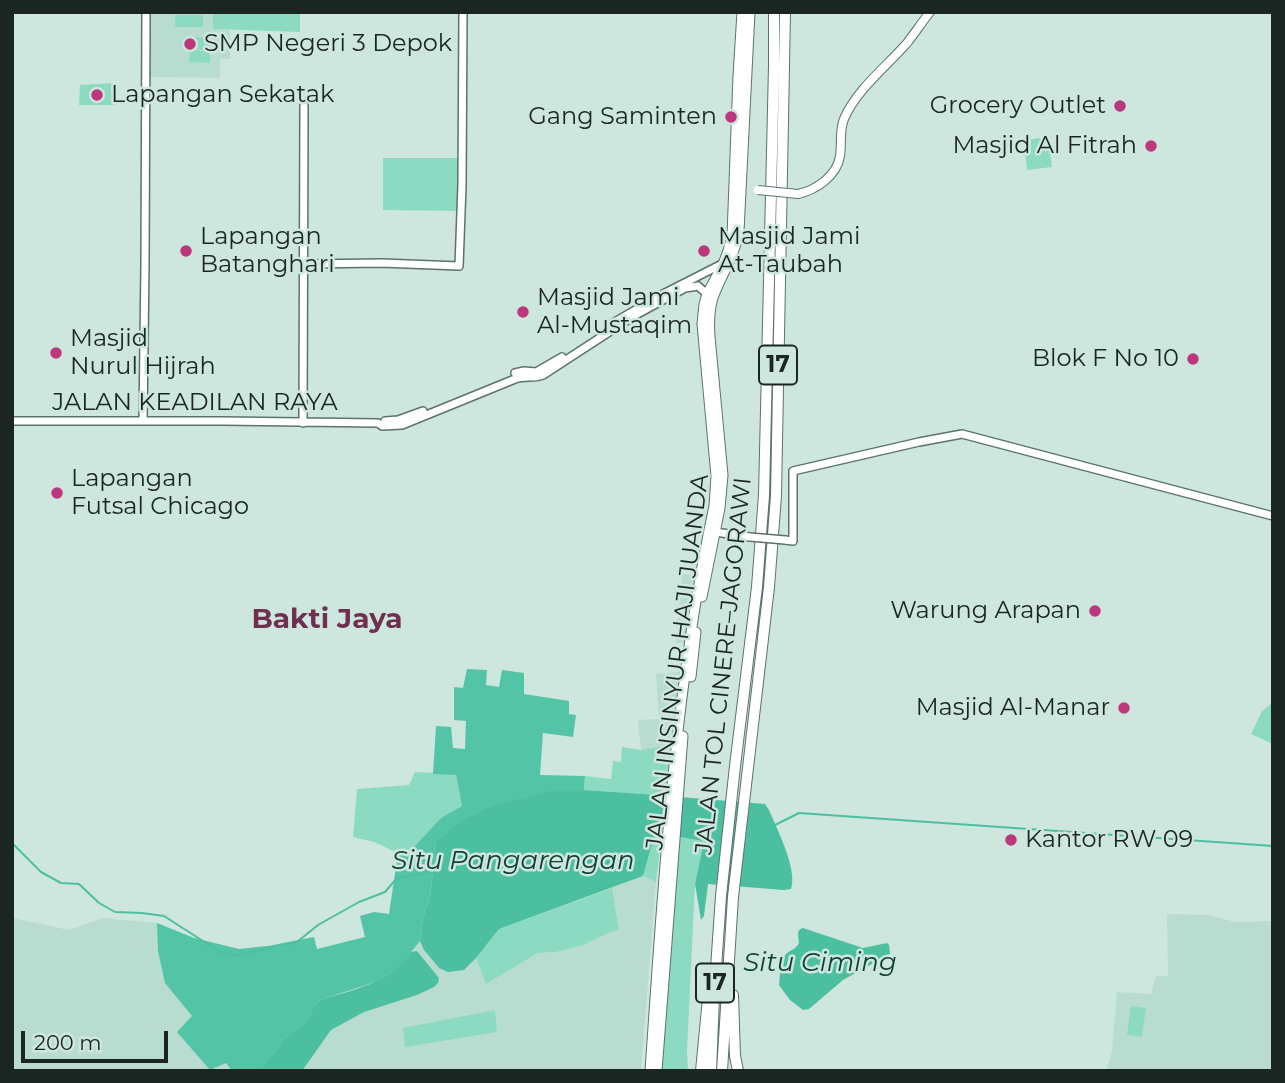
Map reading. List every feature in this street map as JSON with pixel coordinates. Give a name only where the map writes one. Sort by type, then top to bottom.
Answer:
[{"type":"highway","name":"JALAN INSINYUR HAJI JUANDA","points":[[675,791],[697,626],[720,508],[723,475],[710,316],[714,296],[737,245],[740,222],[742,12]]},
{"type":"highway","name":"JALAN INSINYUR HAJI JUANDA","points":[[650,1071],[690,638],[716,489],[703,313],[707,294],[729,251],[742,77],[750,12]]},
{"type":"highway","name":"JALAN TOL CINERE–JAGORAWI","points":[[711,1071],[722,896],[757,587],[764,495],[774,12]]},
{"type":"highway","name":"JALAN TOL CINERE–JAGORAWI","points":[[722,1071],[733,897],[769,587],[776,496],[785,12]]},
{"type":"highway","points":[[701,1071],[708,988],[719,929]]},
{"type":"highway","points":[[731,939],[738,1071]]},
{"type":"highway","name":"JALAN INSINYUR HAJI JUANDA","points":[[657,1071],[659,982]]},
{"type":"main road","points":[[741,188],[798,194],[808,192],[830,176],[840,158],[842,127],[849,109],[874,77],[908,42],[930,12]]},
{"type":"street","points":[[143,421],[146,12]]},
{"type":"street","points":[[303,264],[459,266],[463,12]]},
{"type":"street","points":[[303,423],[304,106]]},
{"type":"street","points":[[707,294],[693,282],[723,264]]},
{"type":"street","name":"JALAN KEADILAN RAYA","points":[[12,421],[378,424],[381,421],[406,418],[529,371],[549,368],[632,311],[693,282]]},
{"type":"street","points":[[715,532],[793,541],[793,471],[962,434],[1273,516]]},
{"type":"shaded area","name":"SMP Negeri 3 Depok","points":[[150,12],[213,12],[213,29],[230,30],[230,59],[220,59],[220,78],[149,77]]},
{"type":"shaded area","points":[[213,12],[300,12],[300,32],[213,29]]},
{"type":"shaded area","points":[[175,15],[203,15],[203,27],[175,27]]},
{"type":"shaded area","points":[[190,37],[210,38],[210,50],[190,49]]},
{"type":"shaded area","points":[[190,50],[210,51],[210,63],[189,62]]},
{"type":"shaded area","name":"Lapangan Sekatak","points":[[114,83],[115,105],[79,105],[80,85]]},
{"type":"shaded area","points":[[1048,137],[1052,167],[1027,170],[1024,140]]},
{"type":"shaded area","points":[[383,158],[462,158],[461,211],[383,210]]},
{"type":"shaded area","points":[[682,574],[700,575],[692,643],[676,643]]},
{"type":"shaded area","points":[[467,669],[487,670],[486,685],[499,687],[502,670],[524,673],[524,694],[569,701],[569,714],[576,715],[573,737],[543,733],[540,775],[585,776],[584,790],[557,790],[436,843],[430,897],[423,917],[420,941],[403,965],[378,981],[320,1000],[307,1021],[286,1037],[259,1071],[232,1071],[226,1063],[210,1070],[177,1032],[192,1016],[165,983],[158,951],[157,923],[194,938],[239,949],[314,937],[317,949],[365,937],[360,916],[374,912],[389,914],[398,853],[409,852],[442,817],[462,806],[456,775],[433,774],[436,726],[451,727],[453,748],[465,749],[466,721],[454,720],[454,687],[463,688]]},
{"type":"shaded area","points":[[686,671],[674,761],[664,763],[663,746],[641,750],[638,720],[659,719],[656,674]]},
{"type":"shaded area","points":[[1271,704],[1273,744],[1251,734],[1262,711]]},
{"type":"shaded area","points":[[663,746],[664,762],[674,761],[669,796],[584,790],[585,776],[611,779],[613,761],[621,762],[622,747],[641,750]]},
{"type":"shaded area","points":[[415,772],[456,774],[462,806],[442,817],[409,852],[398,853],[374,842],[353,837],[357,789],[409,785]]},
{"type":"shaded area","points":[[654,833],[662,834],[656,882],[643,876]]},
{"type":"shaded area","points":[[680,837],[704,840],[695,884],[688,1071],[660,1071],[672,917]]},
{"type":"shaded area","points":[[643,876],[656,882],[641,1071],[12,1071],[12,918],[69,930],[103,918],[157,923],[194,938],[239,949],[314,937],[317,949],[365,937],[360,916],[374,912],[389,915],[464,970],[476,958],[486,984],[538,953],[556,952],[582,945],[619,930],[612,888]]},
{"type":"shaded area","points":[[612,888],[619,930],[583,945],[556,952],[538,953],[486,984],[476,958],[499,929]]},
{"type":"shaded area","points":[[1167,914],[1209,915],[1235,922],[1273,921],[1273,1071],[1106,1071],[1112,1051],[1117,992],[1151,994],[1156,976],[1168,976]]},
{"type":"shaded area","points":[[1131,1006],[1146,1008],[1142,1037],[1127,1035]]},
{"type":"shaded area","points":[[495,1010],[497,1032],[405,1047],[403,1028]]},
{"type":"water","name":"Situ Pangarengan","points":[[557,790],[765,804],[786,850],[792,871],[791,889],[708,884],[704,916],[701,920],[695,884],[704,841],[655,833],[643,876],[499,929],[464,970],[448,972],[439,968],[420,941],[423,917],[430,897],[436,842],[461,821],[493,806]]},
{"type":"water","name":"Situ Ciming","points":[[803,928],[863,948],[887,943],[890,954],[843,980],[809,1009],[803,1010],[790,1000],[779,985],[783,958],[799,943],[798,932]]},
{"type":"water","points":[[417,951],[439,978],[434,987],[364,1012],[331,1030],[302,1071],[259,1071],[286,1037],[307,1021],[320,1000],[358,989],[382,978],[403,963],[411,952]]},
{"type":"waterway","points":[[775,825],[799,813],[1273,846]]},
{"type":"waterway","points":[[12,843],[41,872],[61,883],[79,884],[99,903],[115,912],[164,916],[220,952],[237,955],[297,942],[318,925],[359,902],[385,892],[397,878],[433,872]]},
{"type":"place","name":"SMP Negeri 3 Depok","points":[[190,44]]},
{"type":"place","name":"Lapangan Sekatak","points":[[97,95]]},
{"type":"place","name":"Grocery Outlet","points":[[1120,106]]},
{"type":"place","name":"Gang Saminten","points":[[731,117]]},
{"type":"place","name":"Masjid Al Fitrah","points":[[1151,146]]},
{"type":"place","name":"Lapangan Batanghari","points":[[186,251]]},
{"type":"place","name":"Masjid Jami At-Taubah","points":[[704,251]]},
{"type":"place","name":"Masjid Jami Al-Mustaqim","points":[[523,312]]},
{"type":"place","name":"Masjid Nurul Hijrah","points":[[56,353]]},
{"type":"place","name":"Blok F No 10","points":[[1193,359]]},
{"type":"place","name":"Lapangan Futsal Chicago","points":[[57,493]]},
{"type":"place","name":"Warung Arapan","points":[[1095,611]]},
{"type":"place","name":"Masjid Al-Manar","points":[[1124,708]]},
{"type":"place","name":"Kantor RW 09","points":[[1011,840]]},
{"type":"district","name":"Bakti Jaya","points":[[327,620]]}]
